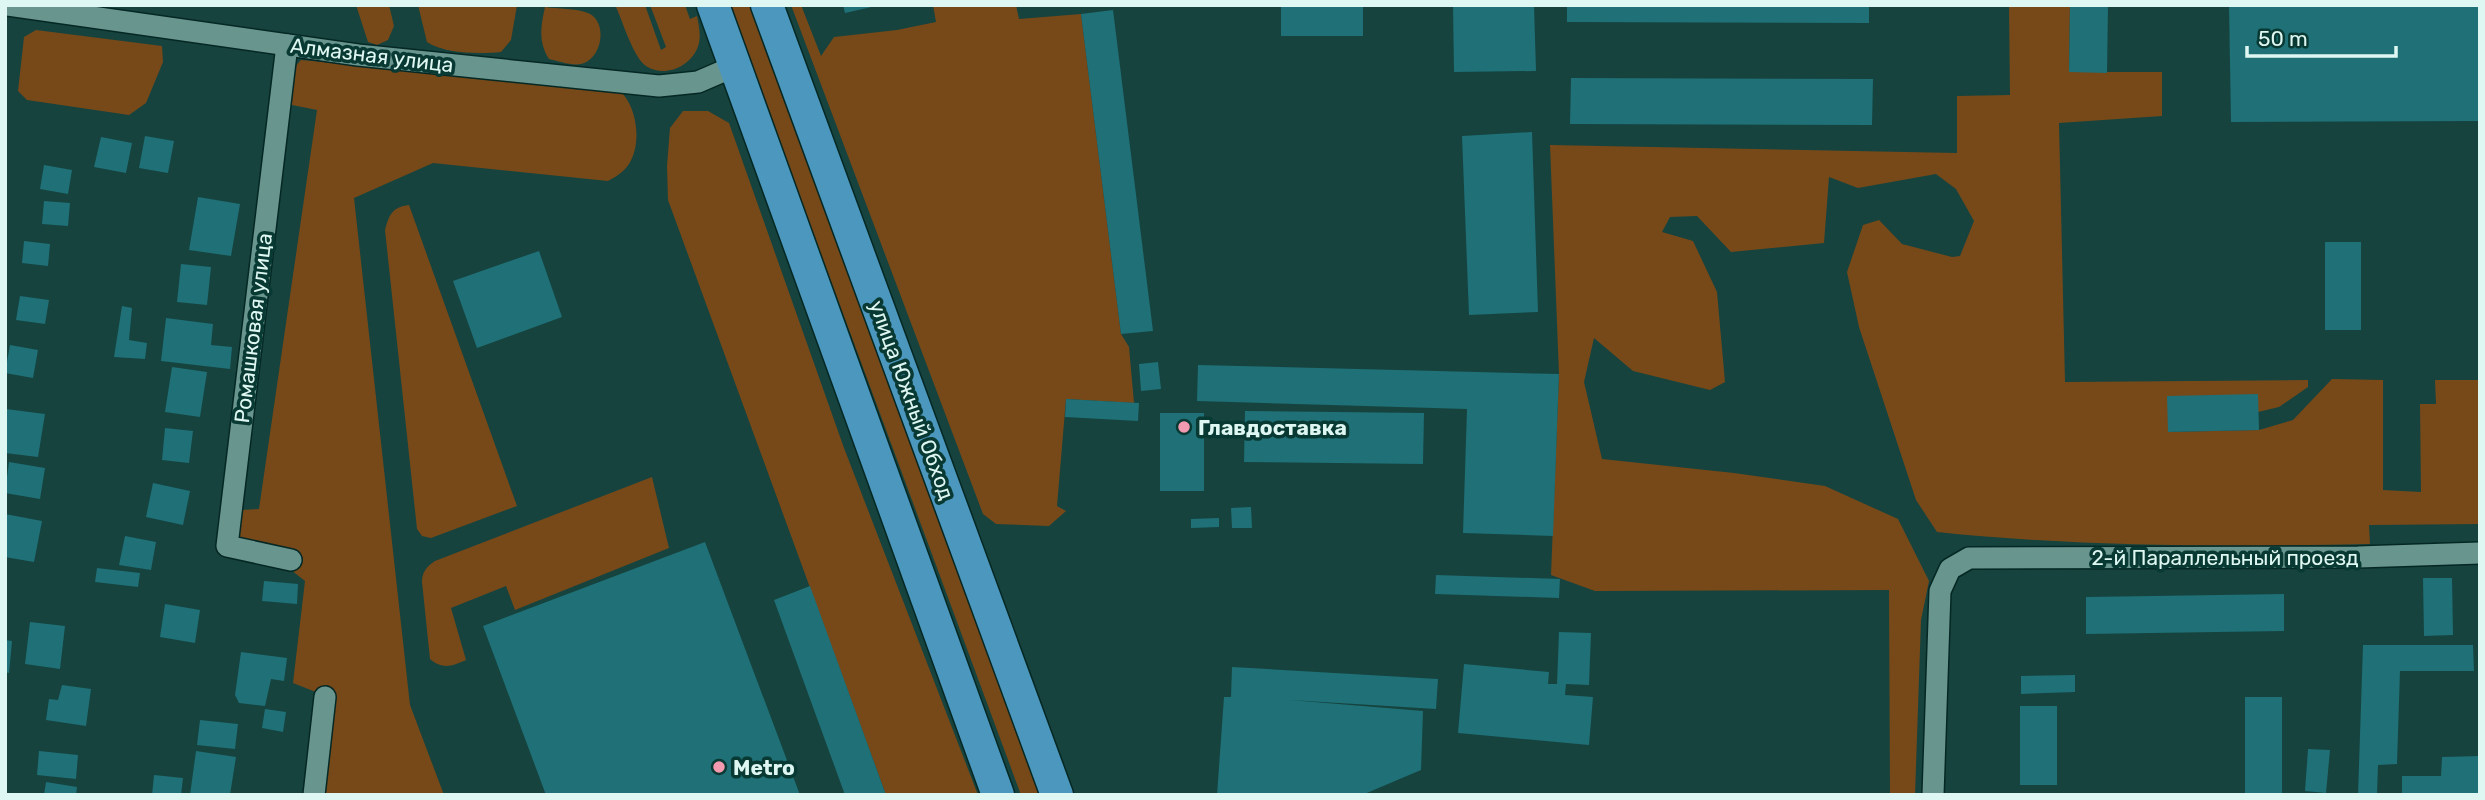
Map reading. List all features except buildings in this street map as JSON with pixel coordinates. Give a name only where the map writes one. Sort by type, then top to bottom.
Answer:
[{"type":"main road","points":[[713,5],[998,795]]},
{"type":"main road","name":"улица Южный Обход","points":[[766,5],[1057,795]]},
{"type":"street","name":"Алмазная улица","points":[[8,5],[384,58],[659,86],[698,82],[735,66]]},
{"type":"street","name":"Ромашковая улица","points":[[287,45],[227,547],[291,560]]},
{"type":"street","name":"2-й Параллельный проезд","points":[[1933,795],[1940,591],[1951,569],[1969,558],[2358,557],[2480,553]]},
{"type":"street","points":[[314,795],[325,697]]},
{"type":"shaded area","points":[[356,5],[389,5],[394,26],[388,40],[377,45],[368,42]]},
{"type":"shaded area","points":[[418,5],[517,5],[511,40],[501,52],[463,52],[434,46],[427,42]]},
{"type":"shaded area","points":[[617,5],[645,5],[661,50],[666,47],[650,5],[685,5],[690,19],[697,16],[700,32],[697,49],[688,61],[675,69],[660,71],[646,66],[633,47]]},
{"type":"shaded area","points":[[729,5],[750,5],[1040,795],[1021,795]]},
{"type":"shaded area","points":[[791,5],[801,5],[821,56],[834,37],[897,30],[936,22],[933,5],[1016,5],[1019,19],[1081,14],[1121,334],[1129,347],[1134,403],[1066,399],[1057,506],[1066,511],[1049,526],[996,524],[983,514]]},
{"type":"shaded area","points":[[2009,5],[2070,5],[2069,72],[2162,72],[2162,116],[2059,123],[2065,382],[2308,380],[2308,387],[2279,407],[2258,412],[2258,394],[2169,432],[2259,430],[2293,420],[2332,379],[2383,380],[2383,490],[2421,492],[2420,404],[2436,404],[2435,380],[2480,380],[2480,524],[2369,525],[2370,544],[2316,545],[2099,543],[1937,532],[1916,500],[1859,327],[1847,272],[1863,225],[1879,220],[1902,244],[1952,257],[1960,256],[1974,221],[1956,189],[1936,174],[1858,188],[1829,177],[1824,243],[1731,252],[1697,216],[1670,217],[1662,232],[1693,241],[1717,292],[1725,382],[1710,390],[1633,371],[1594,338],[1584,382],[1602,459],[1825,486],[1898,519],[1929,581],[1921,620],[1915,795],[1890,795],[1889,590],[1595,591],[1551,575],[1559,374],[1550,145],[1957,153],[1957,96],[2010,95]]},
{"type":"shaded area","points":[[545,7],[578,10],[594,17],[600,31],[600,40],[594,55],[588,61],[573,64],[549,59],[542,40]]},
{"type":"shaded area","points":[[36,30],[162,46],[163,62],[146,103],[129,115],[27,100],[18,91],[24,37]]},
{"type":"shaded area","points":[[301,60],[618,89],[631,106],[634,117],[636,141],[630,163],[608,181],[433,163],[354,198],[410,705],[444,795],[320,795],[331,698],[293,683],[305,581],[291,570],[236,539],[240,510],[259,509],[317,110],[287,104],[292,70]]},
{"type":"shaded area","points":[[683,111],[708,111],[729,123],[844,448],[978,795],[886,795],[668,200],[670,128]]},
{"type":"shaded area","points":[[409,205],[517,506],[431,538],[422,536],[417,529],[385,230],[392,213]]},
{"type":"shaded area","points":[[652,477],[669,548],[515,610],[506,586],[451,608],[466,660],[448,666],[439,665],[430,659],[422,582],[424,572],[430,565]]},
{"type":"place","name":"Главдоставка","points":[[1184,427]]},
{"type":"place","name":"Metro","points":[[719,767]]}]
